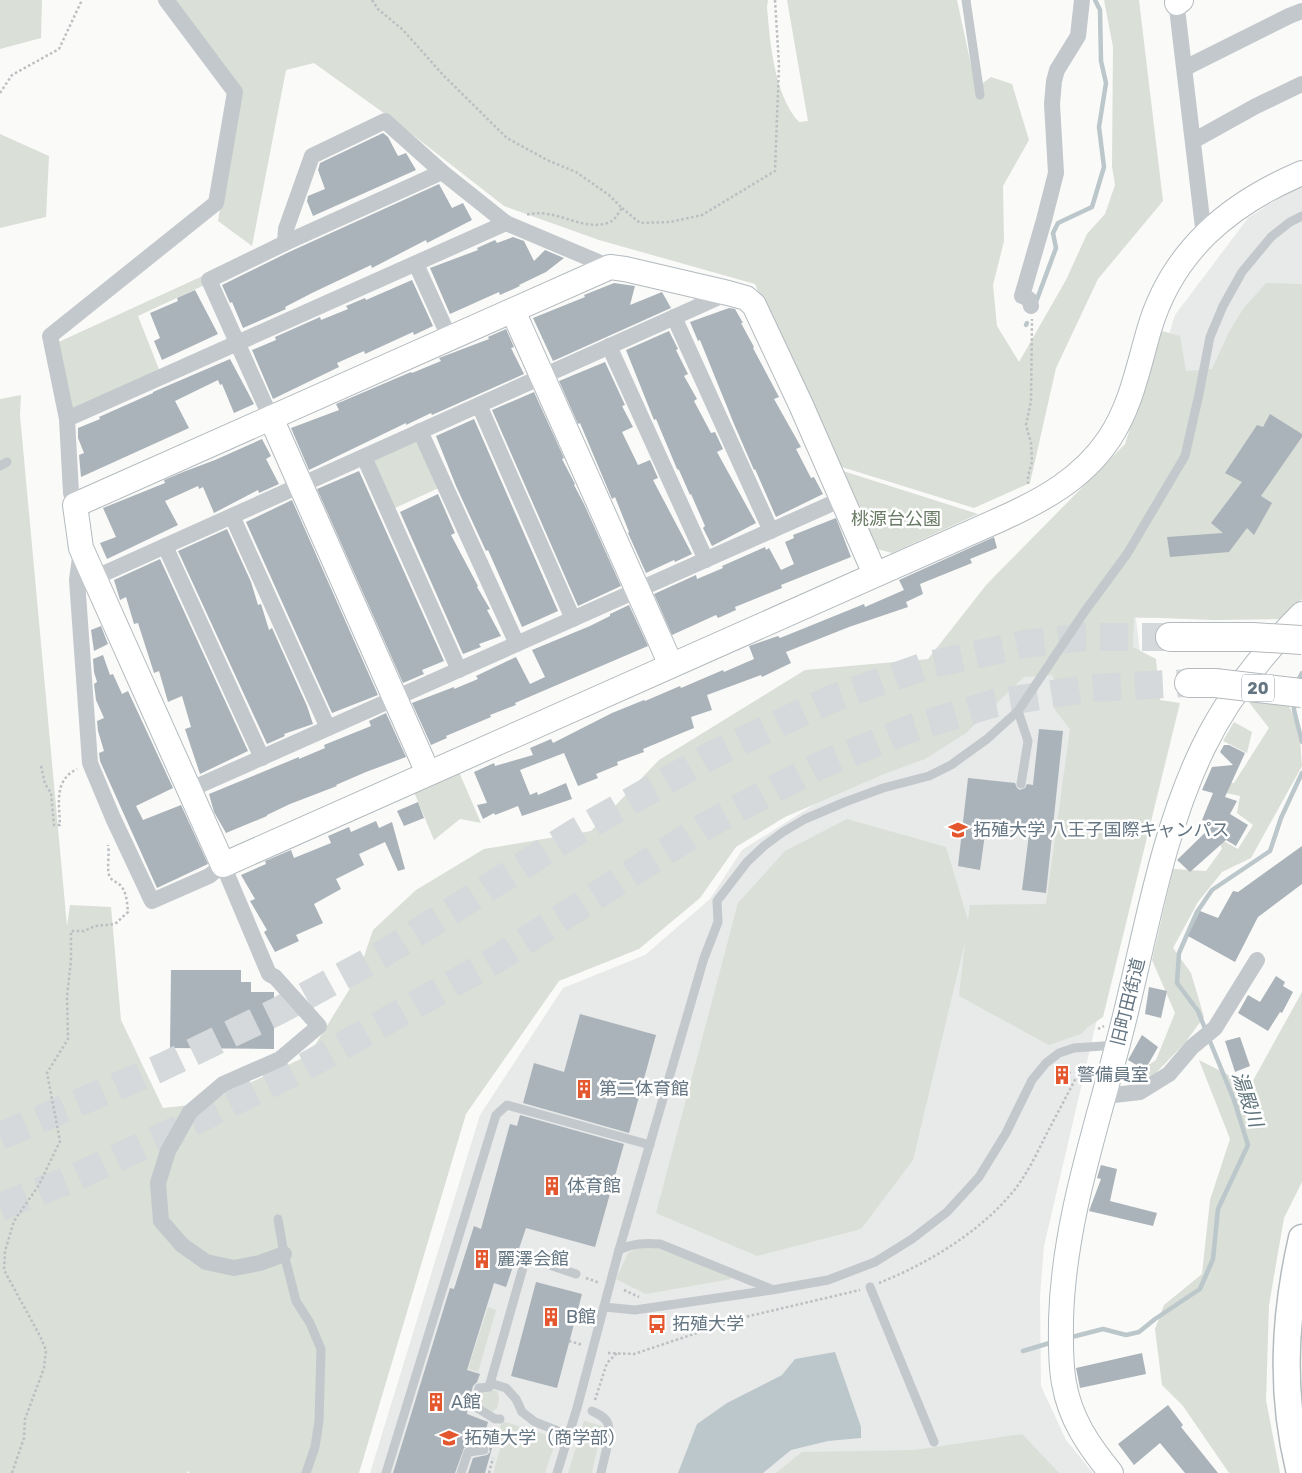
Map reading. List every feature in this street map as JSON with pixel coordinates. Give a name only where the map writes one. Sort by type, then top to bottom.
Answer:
[{"type":"highway","points":[[1170,637],[1253,637],[1302,640]]},
{"type":"highway","name":"20","points":[[1202,683],[1302,693]]},
{"type":"main road","points":[[1300,1473],[1287,1396],[1287,1342],[1290,1301],[1302,1238]]},
{"type":"street","points":[[166,0],[235,92],[216,203],[50,336],[67,419],[71,493],[75,505],[81,548],[77,580],[90,763],[113,818],[152,901],[210,876],[223,865],[1035,504],[1054,493],[1081,472],[1103,448],[1120,421],[1132,393],[1148,331],[1162,294],[1182,262],[1204,236],[1245,202],[1302,173]]},
{"type":"street","points":[[1032,314],[1029,299],[1022,296],[1056,173],[1052,104],[1054,81],[1057,70],[1078,36],[1082,0]]},
{"type":"street","points":[[1178,1],[1204,236]]},
{"type":"street","points":[[1185,68],[1302,11]]},
{"type":"street","points":[[1193,141],[1256,106],[1302,84]]},
{"type":"street","points":[[285,243],[286,229],[312,156],[385,121],[442,172],[506,223],[610,267],[746,298],[758,311],[875,574]]},
{"type":"street","points":[[428,773],[210,280],[285,243],[442,172]]},
{"type":"street","points":[[67,419],[506,223]]},
{"type":"street","points":[[416,264],[450,339]]},
{"type":"street","points":[[75,505],[610,267]]},
{"type":"street","points":[[94,578],[728,293]]},
{"type":"street","points":[[513,311],[671,665]]},
{"type":"street","points":[[674,317],[771,531]]},
{"type":"street","points":[[610,346],[706,560]]},
{"type":"street","points":[[479,405],[573,619]]},
{"type":"street","points":[[420,431],[517,644]]},
{"type":"street","points":[[364,456],[459,670]]},
{"type":"street","points":[[189,790],[842,499]]},
{"type":"street","points":[[232,516],[328,728]]},
{"type":"street","points":[[165,546],[262,758]]},
{"type":"street","points":[[81,548],[223,865],[269,974],[275,977],[319,1026],[280,1059],[223,1084],[190,1112],[168,1151],[158,1183],[161,1221],[182,1245],[206,1262],[234,1268],[260,1263],[284,1254]]},
{"type":"street","name":"旧町田街道","points":[[1111,1473],[1086,1441],[1076,1420],[1067,1395],[1062,1361],[1062,1289],[1069,1238],[1079,1193],[1118,1045],[1167,842],[1190,778],[1203,746],[1233,696],[1259,660],[1302,614]]},
{"type":"street","points":[[1105,1096],[1140,1092],[1169,1074],[1192,1047],[1215,1028],[1257,960]]},
{"type":"lane","points":[[966,0],[980,95]]},
{"type":"lane","points":[[558,1473],[619,1250],[704,958],[718,922],[717,900],[747,862],[764,846],[805,818],[883,788],[929,776],[951,764],[987,739],[1018,711],[1126,554],[1185,456],[1210,337],[1223,306],[1242,272],[1271,237],[1290,222],[1302,216]]},
{"type":"lane","points":[[1018,711],[1028,740],[1021,784]]},
{"type":"lane","points":[[604,1307],[619,1310],[635,1310],[772,1290],[828,1280],[874,1262],[912,1239],[947,1212],[979,1176],[1006,1133],[1032,1080],[1046,1063],[1059,1053],[1074,1048],[1118,1045]]},
{"type":"lane","points":[[386,1473],[496,1115],[507,1105],[650,1145]]},
{"type":"lane","points":[[278,1219],[284,1254],[296,1301],[310,1323],[321,1349],[319,1421],[315,1447],[306,1473]]},
{"type":"lane","points":[[619,1250],[627,1246],[644,1243],[660,1244],[772,1290]]},
{"type":"lane","points":[[498,1419],[474,1406],[479,1388],[489,1387],[526,1257],[576,1274]]},
{"type":"lane","points":[[870,1287],[934,1442]]},
{"type":"lane","points":[[490,1382],[506,1388],[516,1399],[522,1412],[535,1422],[558,1431]]},
{"type":"lane","points":[[592,1411],[602,1415],[608,1424],[608,1438],[601,1473]]},
{"type":"lane","points":[[461,1473],[468,1452],[484,1450]]},
{"type":"path","points":[[0,93],[12,75],[59,49],[82,0]]},
{"type":"path","points":[[372,0],[378,9],[403,30],[444,76],[507,138],[547,160],[576,172],[609,195],[640,223],[670,222],[702,215],[775,171],[779,65],[775,0]]},
{"type":"path","points":[[506,223],[536,212],[595,226],[613,220],[622,208]]},
{"type":"path","points":[[1029,491],[1028,476],[1032,462],[1026,425],[1031,401],[1032,314]]},
{"type":"path","points":[[41,766],[45,784],[51,793],[54,825],[60,825],[58,796],[64,778],[90,763]]},
{"type":"path","points":[[12,1473],[24,1438],[25,1419],[44,1368],[46,1350],[4,1270],[5,1252],[14,1221],[39,1185],[60,1141],[47,1073],[68,1039],[67,997],[71,960],[71,931],[84,931],[95,926],[115,924],[128,912],[126,896],[121,886],[110,878],[108,844],[100,824],[113,818]]},
{"type":"path","points":[[608,1353],[634,1354],[745,1317],[870,1287],[931,1259],[993,1213],[1016,1188],[1032,1162],[1083,1064]]},
{"type":"path","points":[[576,1274],[601,1283]]},
{"type":"path","points":[[569,1341],[584,1346]]},
{"type":"path","points":[[596,1400],[607,1363],[617,1353]]},
{"type":"path","points":[[496,1446],[494,1442],[498,1419]]},
{"type":"path","points":[[484,1450],[498,1419]]},
{"type":"path","points":[[489,1473],[493,1455]]},
{"type":"shaded area","name":"拓殖大学 八王子国際キャンパス","points":[[1302,187],[1302,576],[1253,617],[1136,618],[1152,758],[1146,809],[1044,1246],[1040,1296],[1041,1386],[1066,1440],[1093,1473],[370,1473],[480,1115],[563,988],[645,955],[710,899],[742,850],[872,768],[1135,447],[1175,315],[1248,218],[1287,193]]},
{"type":"shaded area","points":[[835,1352],[861,1427],[861,1438],[828,1441],[791,1450],[763,1473],[678,1473],[697,1424],[727,1403],[782,1375],[795,1359]]},
{"type":"green space","points":[[0,0],[42,0],[41,38],[0,49]]},
{"type":"green space","points":[[171,0],[768,0],[767,7],[775,68],[784,98],[799,122],[808,121],[787,0],[957,0],[976,88],[991,77],[1012,84],[1029,140],[1003,186],[1004,241],[993,285],[997,326],[1019,362],[1066,280],[1087,234],[1105,214],[1115,185],[1112,166],[1113,47],[1104,0],[1139,0],[1163,201],[1098,279],[1056,368],[1030,483],[974,508],[832,464],[755,284],[599,240],[504,206],[395,121],[314,63],[286,70],[252,246],[218,221],[239,89]]},
{"type":"green space","points":[[0,134],[49,156],[46,217],[0,228]]},
{"type":"green space","points":[[207,274],[211,282],[138,316],[162,377],[67,419],[52,345]]},
{"type":"green space","points":[[1266,283],[1302,284],[1302,599],[1281,619],[1214,620],[1134,617],[1133,647],[1156,659],[1160,700],[1180,703],[1103,1017],[1081,1034],[1049,1045],[959,996],[965,942],[913,1160],[861,1229],[757,1256],[656,1213],[738,903],[785,851],[847,819],[946,847],[968,920],[970,905],[1046,904],[1070,729],[1055,710],[1053,675],[1024,677],[966,733],[925,759],[884,774],[785,817],[736,847],[700,898],[639,949],[559,981],[466,1114],[359,1473],[190,1473],[188,1471],[187,1473],[0,1473],[0,399],[21,395],[20,415],[67,926],[70,905],[111,907],[121,1020],[163,1108],[199,1104],[239,1088],[309,1055],[357,977],[373,930],[416,890],[484,849],[591,831],[659,760],[805,670],[928,659],[987,584],[1125,444],[1162,331],[1180,336],[1186,371],[1212,369],[1229,332],[1243,309]]},
{"type":"green space","points":[[421,438],[443,486],[395,508],[373,460]]},
{"type":"green space","name":"桃源台公園","points":[[843,471],[978,514],[892,553],[877,549]]},
{"type":"green space","points":[[1277,698],[1288,704],[1299,727],[1302,766],[1251,858],[1222,872],[1198,902],[1173,948],[1191,973],[1204,1017],[1184,1044],[1150,1079],[1128,1085],[1127,1079],[1156,1060],[1175,1013],[1152,960],[1173,869],[1206,871],[1222,849],[1218,838],[1238,849],[1253,825],[1237,813],[1240,796],[1217,791],[1220,782],[1234,783],[1269,728],[1248,701]]},
{"type":"green space","points":[[1234,722],[1252,732],[1247,753],[1223,741]]},
{"type":"green space","points":[[459,772],[481,823],[460,819],[434,840],[414,792]]},
{"type":"green space","points":[[1302,992],[1302,1182],[1284,1218],[1269,1305],[1266,1400],[1280,1473],[1229,1473],[1183,1406],[1162,1385],[1155,1329],[1164,1305],[1202,1274],[1210,1200],[1230,1139],[1199,1060],[1250,1086]]},
{"type":"green space","points":[[639,1248],[656,1248],[731,1275],[731,1279],[646,1294],[616,1279],[628,1253]]},
{"type":"green space","points":[[488,1307],[496,1310],[478,1372],[468,1369]]},
{"type":"green space","points":[[490,1388],[498,1392],[499,1399],[497,1408],[492,1412],[484,1409],[478,1400],[482,1393]]},
{"type":"green space","points":[[502,1421],[557,1438],[545,1473],[493,1473],[502,1443],[497,1439]]},
{"type":"green space","points":[[584,1421],[602,1426],[592,1473],[568,1473]]},
{"type":"green space","points":[[1022,1434],[1059,1473],[776,1473],[802,1452],[915,1450]]},
{"type":"building","points":[[383,133],[388,137],[398,156],[406,153],[416,170],[313,216],[307,201],[308,196],[325,189],[318,170],[320,163]]},
{"type":"building","points":[[439,184],[452,208],[463,203],[472,220],[427,243],[426,240],[372,268],[371,265],[312,293],[285,307],[286,309],[243,328],[232,302],[230,303],[222,285],[289,252]]},
{"type":"building","points":[[513,237],[524,241],[534,261],[545,250],[564,258],[546,272],[520,286],[500,295],[499,292],[450,314],[430,268],[478,250],[477,248],[495,240],[497,243]]},
{"type":"building","points":[[412,280],[433,326],[414,335],[413,332],[365,354],[364,351],[337,363],[339,367],[273,399],[252,350],[276,340],[275,337],[320,317],[321,320],[348,309],[346,306],[365,298],[366,300]]},
{"type":"building","points":[[614,283],[635,286],[630,305],[662,292],[671,308],[553,361],[533,318]]},
{"type":"building","points":[[195,290],[218,334],[162,360],[154,341],[160,338],[150,313],[178,301],[177,298]]},
{"type":"building","points":[[729,308],[735,309],[743,323],[741,323],[779,397],[774,399],[801,447],[796,449],[811,478],[814,477],[823,494],[776,517],[734,424],[700,340],[698,341],[690,322]]},
{"type":"building","points":[[506,329],[514,347],[511,348],[524,374],[432,415],[431,413],[406,425],[406,423],[309,470],[291,428],[339,410],[336,404],[441,361],[439,358],[489,339],[488,337]]},
{"type":"building","points":[[669,331],[688,374],[684,376],[697,399],[694,401],[711,433],[715,432],[723,449],[717,452],[756,523],[712,546],[703,528],[705,526],[691,494],[677,469],[656,419],[654,420],[626,350]]},
{"type":"building","points":[[230,359],[254,404],[234,413],[222,384],[220,385],[218,380],[175,401],[189,428],[81,477],[79,455],[84,453],[78,438],[78,428],[153,392]]},
{"type":"building","points":[[605,362],[625,405],[622,406],[633,427],[622,432],[638,465],[650,460],[658,478],[653,480],[692,554],[646,573],[628,533],[615,497],[612,499],[580,423],[578,424],[559,381]]},
{"type":"building","points":[[534,392],[564,458],[562,459],[621,586],[578,606],[492,410]]},
{"type":"building","points":[[1270,414],[1302,434],[1302,437],[1261,496],[1272,503],[1254,535],[1247,528],[1229,552],[1170,557],[1167,537],[1223,533],[1211,523],[1242,482],[1225,473],[1257,425],[1263,427]]},
{"type":"building","points":[[474,419],[558,611],[522,627],[488,550],[486,551],[456,486],[436,436]]},
{"type":"building","points":[[262,439],[271,456],[266,459],[279,484],[259,493],[258,490],[214,513],[203,487],[199,489],[198,486],[165,501],[178,525],[107,559],[100,543],[116,537],[103,508],[165,483],[164,480]]},
{"type":"building","points":[[359,471],[444,661],[422,670],[424,674],[403,683],[317,489]]},
{"type":"building","points":[[438,494],[455,533],[451,535],[490,609],[487,610],[501,636],[479,644],[481,647],[463,654],[400,512]]},
{"type":"building","points":[[292,500],[378,695],[332,713],[246,522]]},
{"type":"building","points":[[836,518],[851,557],[781,585],[782,588],[735,607],[736,610],[718,618],[716,615],[672,635],[654,594],[696,575],[697,579],[723,568],[722,566],[765,547],[766,550],[769,548],[781,570],[794,564],[785,542],[794,538],[793,535]]},
{"type":"building","points":[[227,529],[251,582],[258,605],[261,604],[269,630],[272,628],[307,706],[313,724],[284,734],[285,736],[267,744],[178,551]]},
{"type":"building","points":[[994,537],[997,548],[970,559],[972,563],[920,584],[923,594],[906,602],[908,607],[849,627],[786,652],[791,663],[762,677],[761,675],[707,695],[712,710],[691,717],[694,728],[643,749],[644,752],[617,762],[618,765],[596,774],[598,778],[578,786],[564,753],[520,770],[530,795],[537,792],[538,795],[566,783],[572,799],[522,816],[518,806],[495,815],[494,813],[483,819],[477,805],[487,803],[474,772],[494,763],[495,766],[533,755],[530,748],[551,739],[553,743],[612,713],[754,659],[749,646],[778,636],[780,638],[864,604],[865,607],[904,590],[899,580]]},
{"type":"building","points":[[160,559],[248,751],[200,774],[185,729],[191,727],[182,696],[168,702],[159,671],[154,673],[138,623],[134,624],[126,597],[120,600],[114,580]]},
{"type":"building","points":[[629,605],[648,646],[515,703],[516,705],[490,715],[491,717],[446,736],[447,738],[431,745],[412,703],[478,679],[476,676],[516,657],[530,684],[545,677],[532,650],[590,626]]},
{"type":"building","points":[[101,626],[108,644],[94,651],[91,630]]},
{"type":"building","points":[[103,655],[110,675],[113,674],[122,694],[128,691],[173,788],[136,806],[143,820],[181,805],[208,864],[157,888],[100,761],[99,753],[104,751],[97,721],[104,718],[96,700],[94,684],[97,682],[93,659]]},
{"type":"building","points":[[386,713],[406,757],[290,804],[226,833],[214,812],[209,794],[325,748],[324,745],[371,726],[369,721]]},
{"type":"building","points":[[1039,729],[1063,731],[1046,893],[1022,890],[1029,834],[986,827],[980,870],[958,866],[968,778],[1015,783],[1020,790],[1025,788],[1027,784],[1033,785]]},
{"type":"building","points":[[1224,745],[1229,745],[1245,753],[1225,797],[1237,801],[1230,814],[1248,825],[1236,846],[1226,840],[1190,872],[1177,860],[1215,823],[1202,820],[1213,793],[1202,790],[1212,767],[1233,765],[1220,752]]},
{"type":"building","points":[[418,802],[424,818],[404,826],[397,811]]},
{"type":"building","points":[[376,821],[379,828],[392,822],[405,869],[398,871],[385,842],[359,854],[364,865],[336,879],[341,889],[314,904],[323,923],[296,935],[299,941],[275,952],[264,932],[267,930],[250,901],[255,899],[241,875],[266,864],[265,861],[291,850],[294,858],[331,843],[328,836],[349,827],[351,832]]},
{"type":"building","points":[[1302,846],[1302,884],[1258,917],[1235,962],[1188,936],[1200,911],[1218,918],[1233,891],[1238,892]]},
{"type":"building","points":[[171,970],[241,970],[241,982],[251,982],[251,992],[274,992],[274,1049],[170,1048]]},
{"type":"building","points":[[1276,976],[1285,982],[1283,986],[1293,992],[1282,1013],[1280,1012],[1268,1031],[1238,1013],[1248,995],[1260,1002]]},
{"type":"building","points":[[1149,987],[1167,991],[1161,1018],[1145,1014]]},
{"type":"building","name":"第二体育館","points":[[580,1014],[656,1035],[629,1133],[523,1103],[534,1063],[564,1072]]},
{"type":"building","points":[[1142,1035],[1158,1047],[1145,1070],[1128,1060]]},
{"type":"building","points":[[1240,1037],[1250,1066],[1235,1072],[1225,1041]]},
{"type":"building","name":"警備員室","points":[[1060,1067],[1071,1072],[1064,1084],[1054,1078]]},
{"type":"building","points":[[520,1115],[624,1144],[595,1247],[526,1228],[506,1287],[494,1283],[467,1370],[480,1374],[473,1386],[467,1414],[488,1422],[482,1444],[464,1448],[455,1473],[393,1473],[450,1288],[454,1289],[474,1226],[481,1229],[510,1124],[517,1126]]},
{"type":"building","points":[[1101,1165],[1117,1169],[1110,1201],[1157,1213],[1153,1226],[1089,1211],[1101,1179],[1097,1178]]},
{"type":"building","name":"B館","points":[[536,1282],[582,1294],[557,1388],[511,1376]]},
{"type":"building","points":[[1142,1353],[1146,1374],[1080,1388],[1076,1368]]},
{"type":"building","points":[[1168,1405],[1183,1425],[1181,1427],[1218,1473],[1185,1473],[1160,1443],[1134,1465],[1118,1444]]},
{"type":"building","points":[[489,1447],[492,1448],[485,1473],[468,1473],[473,1458],[487,1455],[490,1452]]},
{"type":"waterway","points":[[1036,302],[1056,248],[1053,233],[1058,223],[1092,207],[1104,167],[1099,127],[1106,83],[1101,61],[1100,10],[1095,0]]},
{"type":"waterway","name":"湯殿川","points":[[1297,682],[1302,673]]},
{"type":"waterway","name":"湯殿川","points":[[1294,702],[1294,710],[1302,742]]},
{"type":"waterway","name":"湯殿川","points":[[1206,1031],[1198,1011],[1177,983],[1179,953],[1197,912],[1212,890],[1270,851],[1281,818],[1302,773]]},
{"type":"waterway","name":"湯殿川","points":[[1068,1338],[1103,1329],[1126,1335],[1139,1332],[1200,1289],[1213,1259],[1218,1209],[1248,1145],[1234,1100],[1209,1039]]},
{"type":"waterway","name":"湯殿川","points":[[1023,1351],[1053,1342]]},
{"type":"tunnel","points":[[0,1136],[160,1068],[278,1011],[383,954],[576,832],[714,754],[831,699],[928,665],[1025,644],[1084,637],[1170,637]]},
{"type":"tunnel","points":[[0,1207],[78,1176],[306,1066],[495,960],[707,825],[816,767],[915,727],[995,703],[1092,688],[1189,683]]},
{"type":"place","name":"拓殖大学 八王子国際キャンパス","points":[[958,830]]},
{"type":"place","name":"警備員室","points":[[1062,1075]]},
{"type":"place","name":"第二体育館","points":[[584,1089]]},
{"type":"place","name":"体育館","points":[[552,1186]]},
{"type":"place","name":"麗澤会館","points":[[482,1259]]},
{"type":"place","name":"B館","points":[[551,1317]]},
{"type":"place","name":"拓殖大学","points":[[657,1324]]},
{"type":"place","name":"A館","points":[[436,1402]]},
{"type":"place","name":"拓殖大学（商学部）","points":[[449,1438]]}]
